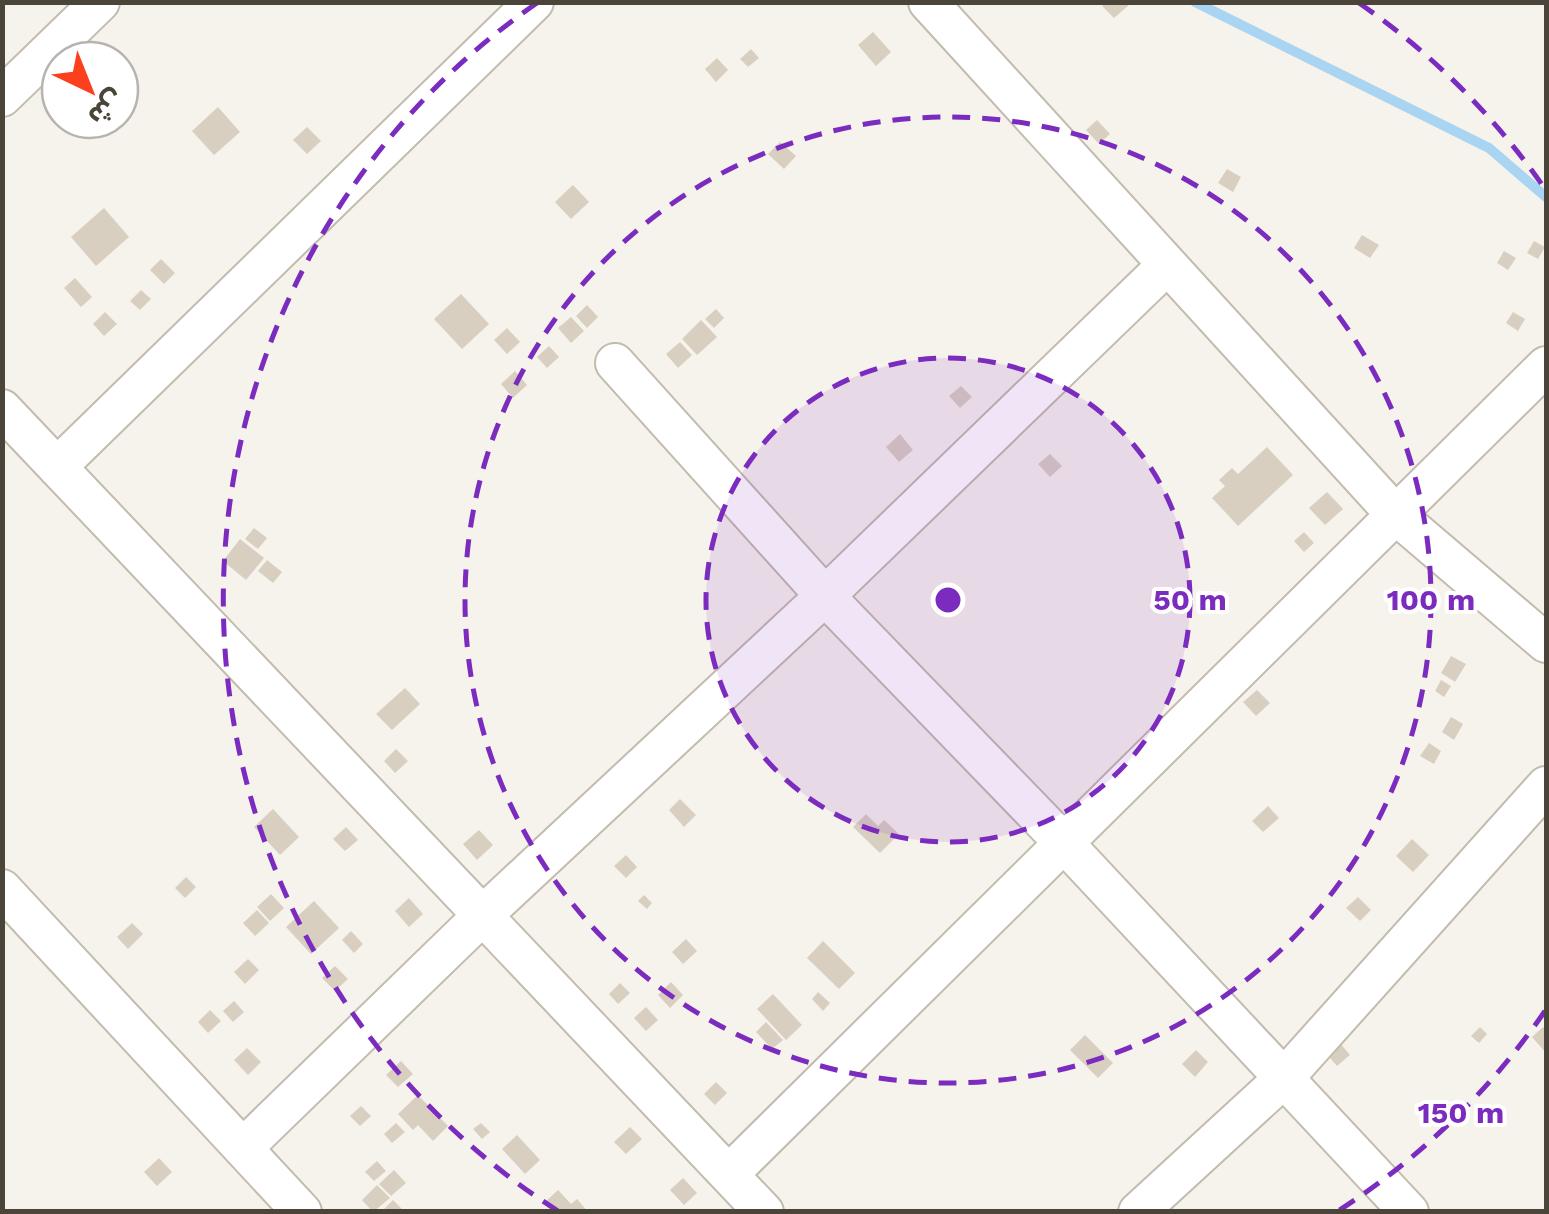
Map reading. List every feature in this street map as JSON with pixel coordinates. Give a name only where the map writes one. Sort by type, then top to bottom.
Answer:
[{"type":"street","points":[[2,97],[100,2]]},
{"type":"street","points":[[57,466],[534,2]]},
{"type":"street","points":[[928,2],[1396,514],[1546,643]]},
{"type":"street","points":[[243,1148],[483,916],[826,596],[1167,264]]},
{"type":"street","points":[[615,363],[826,596],[1064,843],[1409,1212]]},
{"type":"street","points":[[729,1174],[1546,366]]},
{"type":"street","points":[[2,409],[764,1212]]},
{"type":"street","points":[[1138,1212],[1284,1078],[1546,786]]},
{"type":"street","points":[[11,916],[302,1212]]},
{"type":"building","points":[[1106,2],[1129,5],[1114,18],[1102,6]]},
{"type":"building","points":[[873,32],[891,52],[876,66],[858,45]]},
{"type":"building","points":[[751,49],[759,58],[748,67],[740,59]]},
{"type":"building","points":[[717,58],[728,70],[716,82],[705,69]]},
{"type":"building","points":[[218,107],[240,132],[214,155],[192,131]]},
{"type":"building","points":[[1097,120],[1110,134],[1099,144],[1086,130]]},
{"type":"building","points":[[307,127],[321,141],[307,154],[293,140]]},
{"type":"building","points":[[780,142],[796,156],[784,169],[768,154]]},
{"type":"building","points":[[1227,169],[1241,177],[1233,192],[1218,183]]},
{"type":"building","points":[[573,185],[589,202],[571,219],[555,202]]},
{"type":"building","points":[[104,208],[129,237],[96,266],[71,237]]},
{"type":"building","points":[[1362,235],[1379,245],[1370,258],[1354,248]]},
{"type":"building","points":[[1534,241],[1545,247],[1538,259],[1527,253]]},
{"type":"building","points":[[1504,251],[1516,258],[1508,270],[1497,263]]},
{"type":"building","points":[[161,259],[175,273],[164,284],[150,270]]},
{"type":"building","points":[[75,278],[92,297],[81,307],[64,288]]},
{"type":"building","points":[[141,290],[151,299],[140,310],[130,301]]},
{"type":"building","points":[[461,294],[489,324],[462,349],[434,319]]},
{"type":"building","points":[[587,305],[598,317],[587,328],[576,316]]},
{"type":"building","points":[[716,309],[724,318],[714,328],[705,319]]},
{"type":"building","points":[[105,312],[117,324],[104,336],[93,324]]},
{"type":"building","points":[[1513,312],[1525,319],[1518,331],[1506,323]]},
{"type":"building","points":[[571,317],[584,331],[571,343],[558,328]]},
{"type":"building","points":[[701,320],[717,337],[697,355],[682,339]]},
{"type":"building","points":[[507,328],[520,342],[507,354],[494,340]]},
{"type":"building","points":[[680,342],[692,355],[678,368],[666,354]]},
{"type":"building","points":[[549,346],[559,357],[547,368],[537,357]]},
{"type":"building","points":[[515,371],[527,385],[513,398],[501,384]]},
{"type":"building","points":[[961,386],[972,397],[960,408],[949,396]]},
{"type":"building","points":[[900,434],[913,450],[899,462],[886,447]]},
{"type":"building","points":[[1267,447],[1293,475],[1238,526],[1212,498],[1225,486],[1219,480],[1232,468],[1238,474]]},
{"type":"building","points":[[1050,454],[1062,466],[1050,477],[1038,464]]},
{"type":"building","points":[[1327,492],[1343,509],[1325,525],[1309,508]]},
{"type":"building","points":[[254,528],[267,538],[258,549],[245,539]]},
{"type":"building","points":[[1304,532],[1314,543],[1304,552],[1294,541]]},
{"type":"building","points":[[240,539],[264,558],[246,580],[223,561]]},
{"type":"building","points":[[267,560],[282,572],[273,583],[258,571]]},
{"type":"building","points":[[1451,656],[1466,664],[1455,682],[1441,673]]},
{"type":"building","points":[[1441,680],[1451,686],[1444,697],[1435,691]]},
{"type":"building","points":[[405,688],[420,704],[392,730],[376,714]]},
{"type":"building","points":[[1257,690],[1270,703],[1256,716],[1243,702]]},
{"type":"building","points":[[1451,717],[1463,724],[1454,740],[1442,732]]},
{"type":"building","points":[[1429,743],[1441,751],[1434,764],[1420,756]]},
{"type":"building","points":[[396,749],[408,761],[395,773],[384,761]]},
{"type":"building","points":[[680,799],[696,815],[684,827],[669,810]]},
{"type":"building","points":[[1268,806],[1279,818],[1263,832],[1252,821]]},
{"type":"building","points":[[273,809],[299,837],[280,855],[254,827]]},
{"type":"building","points":[[866,814],[878,826],[884,820],[899,834],[880,853],[853,827]]},
{"type":"building","points":[[346,827],[358,840],[345,851],[333,839]]},
{"type":"building","points":[[479,830],[493,845],[477,860],[463,844]]},
{"type":"building","points":[[1412,839],[1429,855],[1413,872],[1396,856]]},
{"type":"building","points":[[626,855],[637,867],[626,878],[614,866]]},
{"type":"building","points":[[186,877],[196,887],[185,898],[175,888]]},
{"type":"building","points":[[271,894],[284,908],[270,921],[257,907]]},
{"type":"building","points":[[644,895],[652,903],[647,909],[638,901]]},
{"type":"building","points":[[1358,897],[1371,910],[1360,921],[1346,908]]},
{"type":"building","points":[[409,898],[423,914],[409,927],[395,911]]},
{"type":"building","points":[[314,901],[339,928],[311,954],[286,927]]},
{"type":"building","points":[[257,910],[269,923],[255,936],[243,923]]},
{"type":"building","points":[[132,923],[143,934],[128,949],[117,937]]},
{"type":"building","points":[[351,931],[363,944],[354,953],[342,940]]},
{"type":"building","points":[[686,939],[697,951],[683,964],[672,952]]},
{"type":"building","points":[[823,941],[855,973],[839,989],[807,958]]},
{"type":"building","points":[[248,959],[259,970],[245,984],[234,972]]},
{"type":"building","points":[[335,966],[348,979],[335,991],[322,978]]},
{"type":"building","points":[[671,982],[683,995],[670,1008],[658,995]]},
{"type":"building","points":[[620,983],[630,993],[618,1004],[609,994]]},
{"type":"building","points":[[818,992],[830,1003],[823,1011],[812,999]]},
{"type":"building","points":[[773,994],[802,1025],[786,1040],[757,1009]]},
{"type":"building","points":[[234,1001],[244,1012],[233,1022],[223,1011]]},
{"type":"building","points":[[646,1007],[658,1020],[646,1031],[634,1018]]},
{"type":"building","points":[[210,1010],[221,1021],[208,1033],[198,1022]]},
{"type":"building","points":[[766,1022],[783,1040],[772,1049],[756,1032]]},
{"type":"building","points":[[1480,1027],[1487,1034],[1479,1043],[1471,1036]]},
{"type":"building","points":[[1543,1027],[1546,1031],[1546,1053],[1532,1037]]},
{"type":"building","points":[[1085,1035],[1113,1063],[1098,1078],[1070,1050]]},
{"type":"building","points":[[1339,1042],[1350,1055],[1337,1066],[1326,1053]]},
{"type":"building","points":[[247,1048],[261,1062],[248,1075],[234,1060]]},
{"type":"building","points":[[1196,1050],[1208,1062],[1195,1077],[1182,1064]]},
{"type":"building","points":[[401,1061],[413,1074],[398,1087],[386,1075]]},
{"type":"building","points":[[716,1082],[727,1093],[715,1105],[704,1094]]},
{"type":"building","points":[[418,1095],[448,1126],[433,1141],[418,1125],[413,1130],[398,1114]]},
{"type":"building","points":[[361,1106],[371,1116],[360,1126],[350,1116]]},
{"type":"building","points":[[396,1123],[405,1132],[392,1143],[384,1134]]},
{"type":"building","points":[[481,1123],[490,1132],[482,1139],[473,1129]]},
{"type":"building","points":[[630,1127],[642,1139],[626,1154],[614,1142]]},
{"type":"building","points":[[517,1135],[540,1160],[525,1174],[502,1149]]},
{"type":"building","points":[[159,1158],[172,1172],[157,1186],[144,1172]]},
{"type":"building","points":[[377,1161],[386,1171],[374,1181],[365,1172]]},
{"type":"building","points":[[394,1170],[406,1183],[391,1196],[379,1184]]},
{"type":"building","points":[[683,1178],[697,1193],[684,1205],[670,1190]]},
{"type":"building","points":[[377,1185],[390,1198],[373,1212],[362,1200]]},
{"type":"building","points":[[558,1190],[571,1204],[577,1199],[588,1212],[554,1212],[545,1202]]},
{"type":"building","points":[[393,1200],[405,1212],[381,1212]]},
{"type":"waterway","points":[[1195,2],[1489,148],[1546,197]]}]
